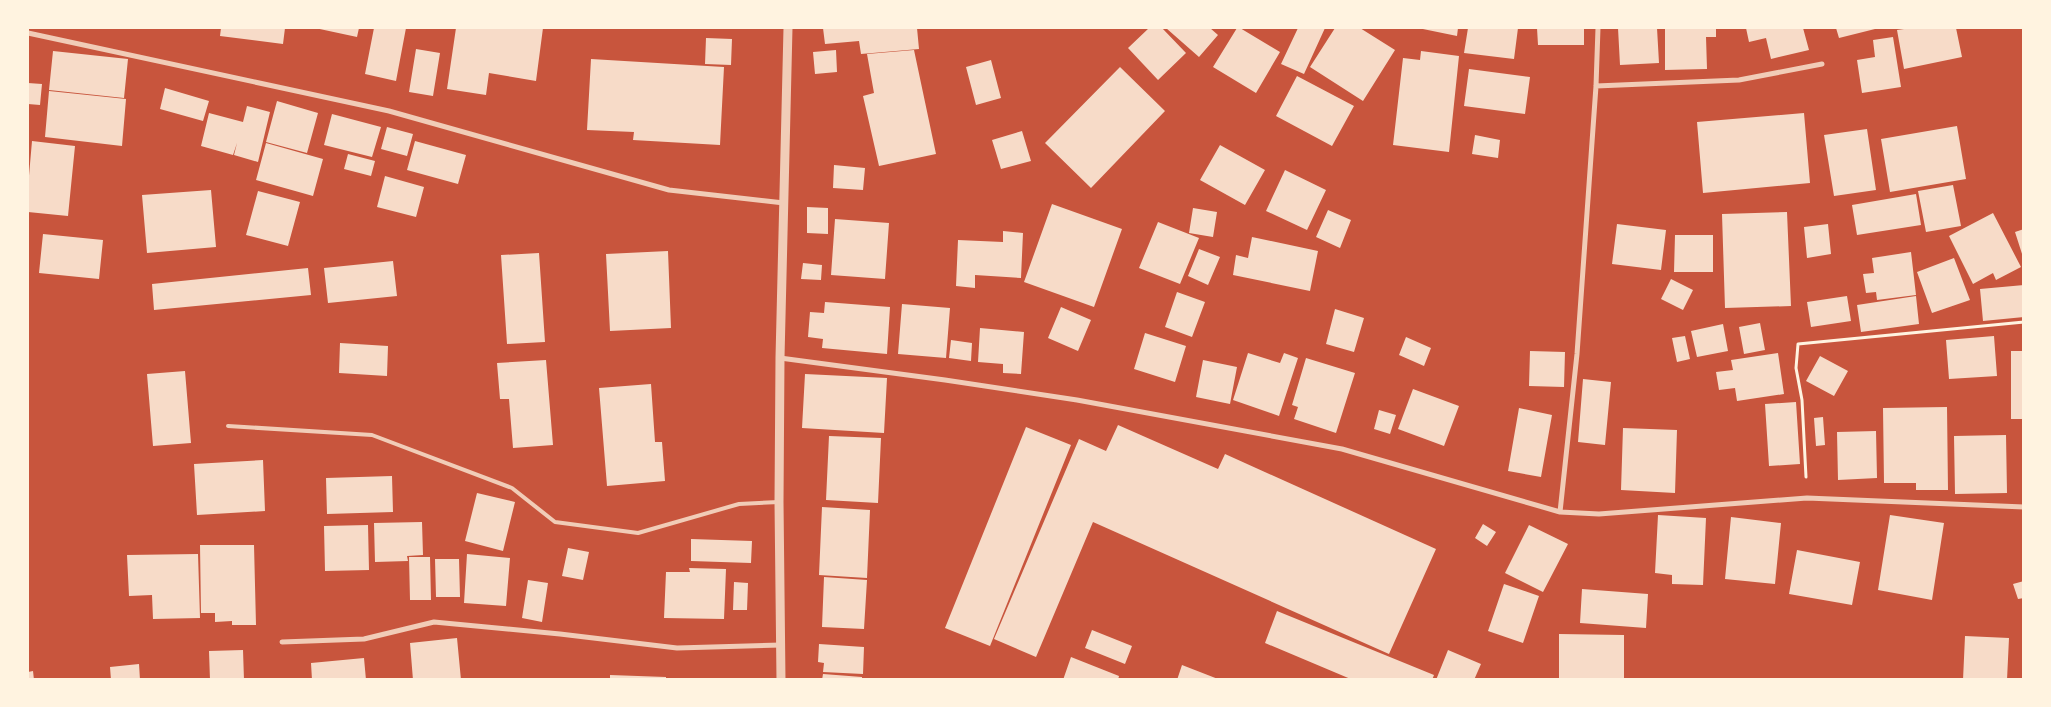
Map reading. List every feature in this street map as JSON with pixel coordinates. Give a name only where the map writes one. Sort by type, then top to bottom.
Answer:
[{"type":"street","points":[[781,680],[780,358],[788,28]]},
{"type":"street","points":[[1560,512],[1577,354],[1596,86],[1598,28]]},
{"type":"street","points":[[28,34],[389,111],[669,190],[784,203]]},
{"type":"street","points":[[1596,86],[1740,80],[1822,64]]},
{"type":"street","points":[[780,358],[1077,400],[1342,449],[1560,512],[1599,514],[1807,498],[2024,507]]},
{"type":"street","points":[[282,642],[364,639],[434,622],[677,648],[781,645]]},
{"type":"lane","points":[[228,426],[372,436],[512,488],[555,522],[638,533],[739,504],[779,502]]},
{"type":"path","points":[[1807,498],[1802,400],[1796,368],[1798,344],[2024,322]]},
{"type":"building","points":[[221,28],[285,28],[283,44],[220,36]]},
{"type":"building","points":[[315,28],[359,28],[357,37]]},
{"type":"building","points":[[374,28],[406,28],[396,81],[365,74]]},
{"type":"building","points":[[456,28],[543,28],[536,81],[489,73],[486,95],[447,89]]},
{"type":"building","points":[[823,28],[917,28],[919,49],[861,54],[859,41],[825,44]]},
{"type":"building","points":[[1149,28],[1162,28],[1186,53],[1158,80],[1128,48]]},
{"type":"building","points":[[1166,28],[1210,28],[1218,35],[1199,57]]},
{"type":"building","points":[[1237,28],[1280,52],[1256,93],[1213,67]]},
{"type":"building","points":[[1298,28],[1325,28],[1304,74],[1281,64]]},
{"type":"building","points":[[1335,28],[1360,28],[1395,50],[1363,101],[1310,67]]},
{"type":"building","points":[[1418,28],[1458,28],[1457,36]]},
{"type":"building","points":[[1468,28],[1518,28],[1514,59],[1464,53]]},
{"type":"building","points":[[1537,28],[1584,28],[1584,45],[1538,45]]},
{"type":"building","points":[[1618,28],[1657,28],[1659,63],[1620,65]]},
{"type":"building","points":[[1665,28],[1716,28],[1716,37],[1706,37],[1707,69],[1665,70]]},
{"type":"building","points":[[1746,28],[1803,28],[1809,50],[1771,59],[1766,38],[1749,42]]},
{"type":"building","points":[[1836,28],[1879,28],[1839,38]]},
{"type":"building","points":[[1911,28],[1956,28],[1962,57],[1904,69],[1897,30]]},
{"type":"building","points":[[1893,37],[1901,87],[1862,93],[1857,60],[1875,57],[1873,40]]},
{"type":"building","points":[[706,38],[732,39],[731,65],[705,64]]},
{"type":"building","points":[[416,49],[440,53],[433,96],[409,92]]},
{"type":"building","points":[[836,50],[837,72],[815,74],[813,52]]},
{"type":"building","points":[[914,50],[936,154],[879,166],[863,96],[874,93],[867,54]]},
{"type":"building","points":[[53,51],[128,59],[124,98],[49,90]]},
{"type":"building","points":[[1421,51],[1459,56],[1449,152],[1393,145],[1403,58],[1420,60]]},
{"type":"building","points":[[591,59],[724,67],[720,145],[633,140],[634,132],[587,130]]},
{"type":"building","points":[[991,60],[1001,98],[976,105],[966,67]]},
{"type":"building","points":[[1120,67],[1165,111],[1091,188],[1045,143]]},
{"type":"building","points":[[1469,69],[1530,77],[1525,114],[1464,106]]},
{"type":"building","points":[[1297,76],[1354,106],[1332,146],[1276,116]]},
{"type":"building","points":[[28,83],[42,84],[40,105],[28,104]]},
{"type":"building","points":[[165,88],[209,101],[203,121],[160,109]]},
{"type":"building","points":[[49,91],[126,99],[122,146],[45,137]]},
{"type":"building","points":[[277,101],[318,113],[307,153],[266,142]]},
{"type":"building","points":[[247,106],[270,112],[258,162],[234,155],[237,143],[233,155],[201,146],[209,113],[243,122]]},
{"type":"building","points":[[1804,113],[1810,183],[1703,193],[1697,122]]},
{"type":"building","points":[[332,114],[381,127],[372,157],[324,145]]},
{"type":"building","points":[[1957,126],[1966,179],[1890,192],[1881,139]]},
{"type":"building","points":[[387,127],[413,134],[407,156],[381,149]]},
{"type":"building","points":[[1867,129],[1876,190],[1834,196],[1824,135]]},
{"type":"building","points":[[1022,131],[1031,161],[1001,169],[992,140]]},
{"type":"building","points":[[1475,135],[1500,140],[1498,158],[1472,154]]},
{"type":"building","points":[[32,141],[75,146],[68,216],[28,212]]},
{"type":"building","points":[[415,141],[466,155],[458,184],[407,170]]},
{"type":"building","points":[[266,143],[323,159],[313,196],[256,180]]},
{"type":"building","points":[[1220,145],[1265,170],[1245,205],[1200,180]]},
{"type":"building","points":[[348,154],[375,161],[371,176],[344,169]]},
{"type":"building","points":[[834,165],[865,168],[863,190],[833,188]]},
{"type":"building","points":[[1285,170],[1326,190],[1307,230],[1266,211]]},
{"type":"building","points":[[385,176],[424,187],[416,217],[377,207]]},
{"type":"building","points":[[1953,185],[1961,226],[1926,232],[1918,191]]},
{"type":"building","points":[[211,190],[216,247],[147,253],[142,195]]},
{"type":"building","points":[[258,191],[300,202],[288,246],[246,235]]},
{"type":"building","points":[[1916,194],[1921,225],[1857,235],[1852,205]]},
{"type":"building","points":[[1052,204],[1122,229],[1094,307],[1024,282]]},
{"type":"building","points":[[807,207],[828,208],[828,234],[807,233]]},
{"type":"building","points":[[1193,208],[1217,212],[1213,237],[1189,233]]},
{"type":"building","points":[[1328,210],[1351,220],[1340,248],[1316,237]]},
{"type":"building","points":[[1787,212],[1791,306],[1725,308],[1722,214]]},
{"type":"building","points":[[1993,213],[2021,267],[1996,280],[1993,273],[1973,284],[1949,236]]},
{"type":"building","points":[[835,219],[889,223],[885,279],[831,275]]},
{"type":"building","points":[[1158,222],[1199,238],[1180,284],[1139,268]]},
{"type":"building","points":[[1617,224],[1666,230],[1661,270],[1612,264]]},
{"type":"building","points":[[1828,224],[1831,254],[1807,258],[1804,227]]},
{"type":"building","points":[[2024,229],[2024,257],[2023,257],[2015,232]]},
{"type":"building","points":[[1003,231],[1023,233],[1021,278],[975,275],[975,288],[956,286],[958,240],[1003,242]]},
{"type":"building","points":[[43,234],[103,240],[99,279],[39,273]]},
{"type":"building","points":[[1675,235],[1713,235],[1713,272],[1674,272]]},
{"type":"building","points":[[1252,237],[1318,251],[1310,291],[1233,275],[1236,255],[1248,258]]},
{"type":"building","points":[[1199,249],[1220,257],[1208,285],[1188,276]]},
{"type":"building","points":[[668,251],[671,328],[610,331],[606,254]]},
{"type":"building","points":[[1911,252],[1916,295],[1877,300],[1876,292],[1866,293],[1863,274],[1874,273],[1872,258]]},
{"type":"building","points":[[539,253],[545,342],[507,344],[501,255]]},
{"type":"building","points":[[1954,258],[1970,300],[1932,313],[1917,272]]},
{"type":"building","points":[[393,261],[397,296],[328,303],[324,268]]},
{"type":"building","points":[[803,263],[822,265],[821,280],[801,279]]},
{"type":"building","points":[[308,268],[311,295],[154,310],[152,284]]},
{"type":"building","points":[[1671,279],[1693,290],[1683,310],[1661,299]]},
{"type":"building","points":[[2024,285],[2024,317],[1983,321],[1980,289]]},
{"type":"building","points":[[1177,292],[1205,302],[1192,337],[1165,327]]},
{"type":"building","points":[[1847,296],[1851,321],[1811,327],[1807,302]]},
{"type":"building","points":[[1916,296],[1919,324],[1861,332],[1857,305]]},
{"type":"building","points":[[825,302],[890,307],[887,354],[822,348],[823,339],[808,337],[810,312],[824,313]]},
{"type":"building","points":[[902,304],[950,308],[946,358],[898,354]]},
{"type":"building","points":[[1061,307],[1091,320],[1078,351],[1048,338]]},
{"type":"building","points":[[1335,309],[1364,318],[1354,352],[1326,344]]},
{"type":"building","points":[[1760,323],[1765,350],[1744,354],[1739,327]]},
{"type":"building","points":[[1723,324],[1728,351],[1697,357],[1691,331]]},
{"type":"building","points":[[980,328],[1024,332],[1021,374],[1003,373],[1003,364],[978,362]]},
{"type":"building","points":[[1145,333],[1186,346],[1175,382],[1134,369]]},
{"type":"building","points":[[1685,336],[1690,359],[1677,362],[1672,338]]},
{"type":"building","points":[[1994,336],[1997,376],[1949,379],[1946,340]]},
{"type":"building","points":[[1406,337],[1431,348],[1424,366],[1399,355]]},
{"type":"building","points":[[951,340],[972,343],[971,361],[949,358]]},
{"type":"building","points":[[340,343],[388,346],[387,376],[339,373]]},
{"type":"building","points":[[1530,351],[1565,352],[1564,387],[1529,386]]},
{"type":"building","points":[[2011,351],[2024,351],[2024,419],[2011,419]]},
{"type":"building","points":[[1248,353],[1280,363],[1284,353],[1298,358],[1279,416],[1233,400]]},
{"type":"building","points":[[1778,353],[1784,394],[1737,401],[1735,388],[1719,390],[1716,372],[1733,370],[1731,360]]},
{"type":"building","points":[[1820,356],[1848,371],[1834,396],[1806,381]]},
{"type":"building","points":[[1306,358],[1355,373],[1336,433],[1294,419],[1298,407],[1292,405]]},
{"type":"building","points":[[546,360],[553,445],[513,448],[509,399],[500,399],[497,363]]},
{"type":"building","points":[[1203,360],[1237,367],[1230,404],[1196,397]]},
{"type":"building","points":[[185,371],[191,443],[153,446],[147,374]]},
{"type":"building","points":[[805,374],[887,378],[884,433],[802,428]]},
{"type":"building","points":[[1583,379],[1611,382],[1605,445],[1578,442]]},
{"type":"building","points":[[651,384],[655,442],[662,442],[665,481],[607,486],[599,388]]},
{"type":"building","points":[[1413,389],[1459,406],[1444,446],[1398,429]]},
{"type":"building","points":[[1796,402],[1800,464],[1769,466],[1765,404]]},
{"type":"building","points":[[1947,407],[1948,490],[1916,490],[1916,483],[1884,483],[1883,408]]},
{"type":"building","points":[[1519,408],[1552,415],[1541,477],[1508,471]]},
{"type":"building","points":[[1379,410],[1396,415],[1390,434],[1374,429]]},
{"type":"building","points":[[1823,417],[1825,445],[1816,446],[1814,418]]},
{"type":"building","points":[[1118,425],[1218,469],[1225,454],[1436,549],[1389,654],[1093,522],[1036,657],[994,639],[1079,439],[1106,451]]},
{"type":"building","points":[[1026,427],[1071,445],[990,646],[945,628]]},
{"type":"building","points":[[1623,428],[1677,430],[1675,493],[1621,490]]},
{"type":"building","points":[[1876,431],[1877,478],[1838,480],[1837,432]]},
{"type":"building","points":[[2006,435],[2007,493],[1955,494],[1954,436]]},
{"type":"building","points":[[829,436],[881,438],[878,503],[826,500]]},
{"type":"building","points":[[263,460],[265,511],[197,515],[194,464]]},
{"type":"building","points":[[392,476],[393,512],[327,514],[326,478]]},
{"type":"building","points":[[477,493],[515,502],[503,551],[465,541]]},
{"type":"building","points":[[822,507],[870,510],[867,578],[819,575]]},
{"type":"building","points":[[1658,515],[1706,518],[1703,585],[1672,584],[1672,575],[1655,573]]},
{"type":"building","points":[[1890,515],[1944,523],[1932,600],[1878,590]]},
{"type":"building","points":[[1731,517],[1781,523],[1775,584],[1725,579]]},
{"type":"building","points":[[422,522],[423,555],[407,556],[408,561],[375,562],[374,523]]},
{"type":"building","points":[[1483,524],[1496,532],[1487,546],[1475,538]]},
{"type":"building","points":[[368,525],[369,570],[325,571],[324,526]]},
{"type":"building","points":[[1529,525],[1568,544],[1543,592],[1505,573]]},
{"type":"building","points":[[691,539],[752,541],[751,563],[691,561]]},
{"type":"building","points":[[200,545],[254,545],[256,625],[232,625],[232,621],[215,622],[215,613],[201,613]]},
{"type":"building","points":[[568,548],[589,552],[583,580],[562,576]]},
{"type":"building","points":[[1797,550],[1860,562],[1852,605],[1789,594]]},
{"type":"building","points":[[198,554],[200,618],[153,619],[152,595],[129,596],[127,555]]},
{"type":"building","points":[[467,554],[510,558],[506,606],[464,603]]},
{"type":"building","points":[[409,557],[430,557],[431,600],[410,600]]},
{"type":"building","points":[[435,559],[459,559],[460,597],[436,597]]},
{"type":"building","points":[[689,568],[726,569],[724,619],[664,618],[666,572],[690,572]]},
{"type":"building","points":[[824,577],[867,580],[864,629],[822,627]]},
{"type":"building","points":[[528,580],[548,583],[542,622],[522,618]]},
{"type":"building","points":[[2024,581],[2024,598],[2018,599],[2013,584]]},
{"type":"building","points":[[734,582],[748,583],[747,610],[733,610]]},
{"type":"building","points":[[1504,584],[1539,596],[1523,643],[1488,631]]},
{"type":"building","points":[[1582,589],[1648,594],[1646,628],[1580,623]]},
{"type":"building","points":[[1277,611],[1434,675],[1432,680],[1353,680],[1265,643]]},
{"type":"building","points":[[1092,630],[1132,646],[1125,664],[1085,648]]},
{"type":"building","points":[[1559,634],[1624,635],[1624,680],[1559,680]]},
{"type":"building","points":[[1965,636],[2009,638],[2007,680],[1963,680]]},
{"type":"building","points":[[457,638],[461,680],[413,680],[410,643]]},
{"type":"building","points":[[819,644],[864,647],[863,674],[823,672],[824,663],[818,662]]},
{"type":"building","points":[[243,650],[244,680],[210,680],[209,651]]},
{"type":"building","points":[[1448,650],[1481,664],[1474,680],[1436,680]]},
{"type":"building","points":[[1071,657],[1119,676],[1118,680],[1063,680]]},
{"type":"building","points":[[364,658],[366,680],[312,680],[311,663]]},
{"type":"building","points":[[139,664],[140,680],[111,680],[110,667]]},
{"type":"building","points":[[1182,665],[1218,679],[1218,680],[1177,680]]},
{"type":"building","points":[[33,671],[34,680],[28,680],[28,672]]},
{"type":"building","points":[[823,674],[862,677],[862,680],[822,680]]},
{"type":"building","points":[[610,675],[666,677],[666,680],[610,680]]}]
